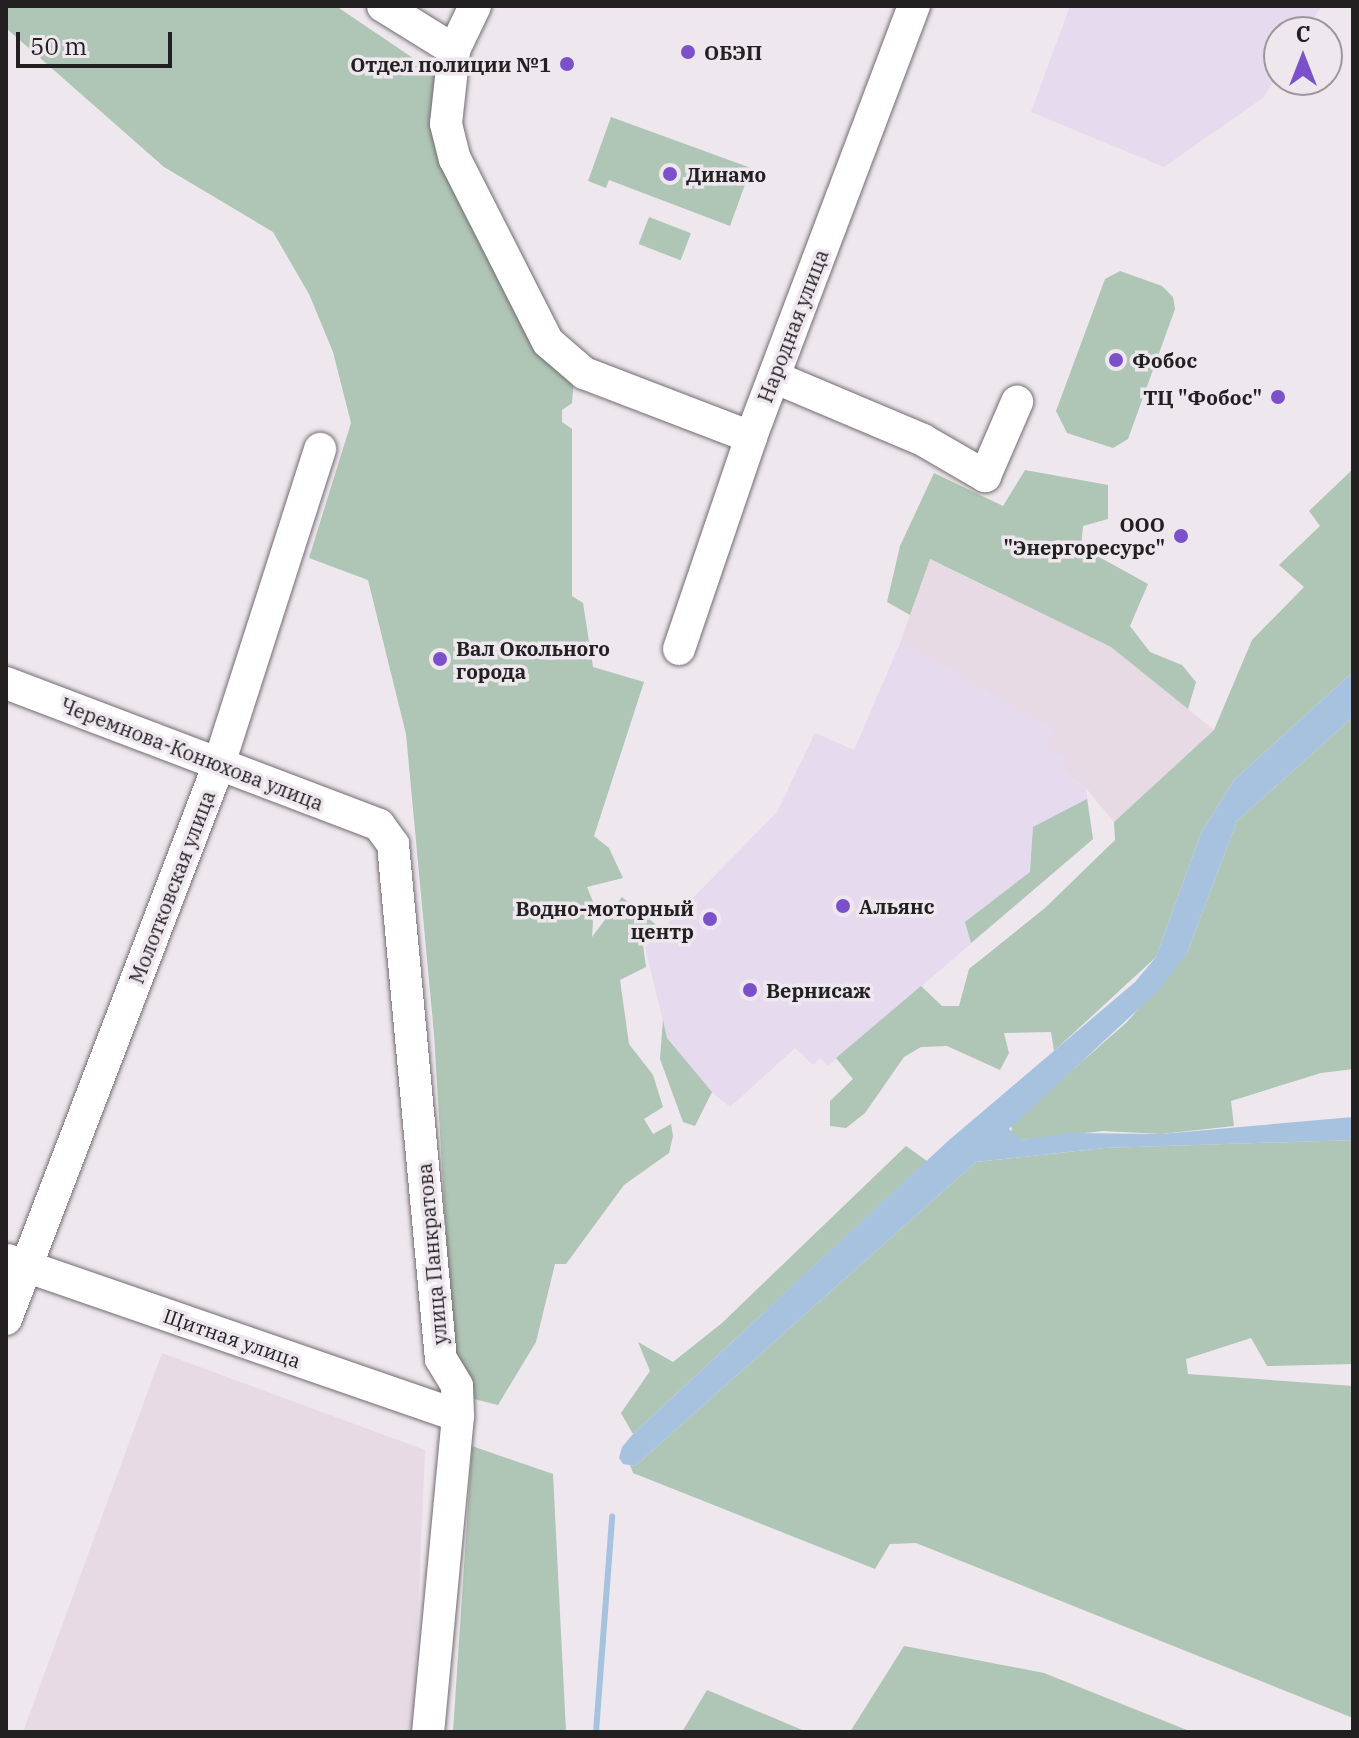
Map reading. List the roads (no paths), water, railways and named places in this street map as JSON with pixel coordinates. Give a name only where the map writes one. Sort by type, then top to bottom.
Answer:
[{"type":"street","points":[[383,6],[454,55]]},
{"type":"street","points":[[475,6],[454,55],[446,124],[455,159],[548,342],[584,373],[751,437]]},
{"type":"street","name":"Народная улица","points":[[679,649],[751,437],[914,6]]},
{"type":"street","points":[[774,377],[923,440],[985,476],[1017,402]]},
{"type":"street","name":"Молотковская улица","points":[[6,1319],[16,1263],[219,764],[320,449]]},
{"type":"street","name":"Черемнова-Конюхова улица","points":[[6,683],[379,825]]},
{"type":"street","name":"улица Панкратова","points":[[379,825],[393,844],[399,882],[441,1359],[457,1386],[458,1416],[428,1732]]},
{"type":"street","name":"Щитная улица","points":[[16,1263],[458,1416]]},
{"type":"water","points":[[1353,672],[1353,717],[1237,821],[1187,953],[1160,989],[1009,1129],[1021,1140],[1069,1133],[1161,1134],[1353,1117],[1353,1140],[1104,1148],[976,1162],[635,1466],[623,1464],[619,1458],[622,1447],[633,1434],[948,1141],[1135,982],[1156,957],[1201,833],[1234,780]]},
{"type":"waterway","points":[[596,1732],[612,1517]]},
{"type":"place","name":"ОБЭП","points":[[688,52]]},
{"type":"place","name":"Отдел полиции №1","points":[[567,64]]},
{"type":"place","name":"Динамо","points":[[670,174]]},
{"type":"place","name":"Фобос","points":[[1116,360]]},
{"type":"place","name":"ТЦ \"Фобос\"","points":[[1278,397]]},
{"type":"place","name":"ООО \"Энергоресурс\"","points":[[1181,536]]},
{"type":"place","name":"Вал Окольного города","points":[[440,659]]},
{"type":"place","name":"Альянс","points":[[843,906]]},
{"type":"place","name":"Водно-моторный центр","points":[[710,919]]},
{"type":"place","name":"Вернисаж","points":[[750,990]]}]
